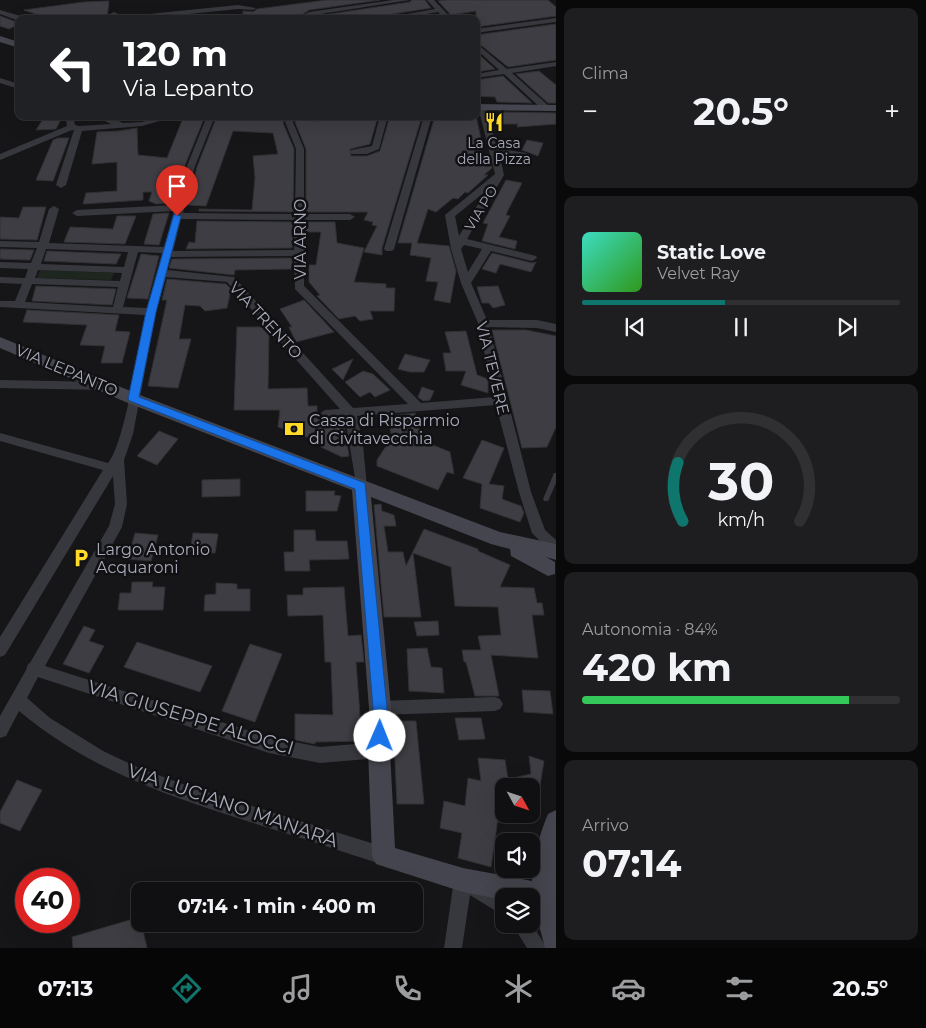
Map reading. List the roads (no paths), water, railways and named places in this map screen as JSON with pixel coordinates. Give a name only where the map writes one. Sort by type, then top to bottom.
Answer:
[{"type":"street","points":[[317,15],[407,0]]},
{"type":"street","points":[[430,0],[445,15]]},
{"type":"street","points":[[156,15],[238,7],[253,8]]},
{"type":"street","points":[[408,15],[440,10]]},
{"type":"street","points":[[0,12],[15,17]]},
{"type":"street","points":[[480,30],[556,20]]},
{"type":"street","points":[[0,39],[15,44]]},
{"type":"street","points":[[480,49],[504,72],[552,109]]},
{"type":"street","points":[[480,75],[556,64]]},
{"type":"street","points":[[0,93],[3,81],[15,86]]},
{"type":"street","points":[[480,107],[552,109]]},
{"type":"street","name":"VIA PO","points":[[458,245],[500,175],[494,150],[480,110]]},
{"type":"street","points":[[61,186],[75,128],[71,120]]},
{"type":"street","points":[[109,120],[122,125]]},
{"type":"street","points":[[0,157],[75,128],[142,124],[158,120]]},
{"type":"street","points":[[0,650],[114,464],[127,434],[151,312],[166,252],[191,166],[208,120]]},
{"type":"street","name":"VIA ARNO","points":[[290,120],[289,122],[300,148],[299,287],[418,407]]},
{"type":"street","points":[[354,152],[367,151],[376,147],[383,120]]},
{"type":"street","points":[[389,249],[427,120]]},
{"type":"street","points":[[494,150],[526,156]]},
{"type":"street","name":"VIA TEVERE","points":[[500,175],[450,215],[466,283],[483,322],[525,492],[539,533],[556,548]]},
{"type":"street","points":[[19,305],[44,245],[54,209]]},
{"type":"street","points":[[77,213],[122,209],[300,217],[350,217]]},
{"type":"street","points":[[0,244],[166,252],[299,253]]},
{"type":"street","points":[[458,245],[488,248],[532,258]]},
{"type":"street","points":[[466,283],[488,248]]},
{"type":"street","points":[[117,310],[134,249]]},
{"type":"street","points":[[0,265],[128,270]]},
{"type":"street","name":"VIA TRENTO","points":[[161,273],[230,279],[350,412]]},
{"type":"street","points":[[0,280],[124,284]]},
{"type":"street","points":[[0,304],[151,312]]},
{"type":"street","points":[[483,322],[537,324],[556,328]]},
{"type":"street","name":"VIA LEPANTO","points":[[0,342],[134,399],[498,539],[554,563]]},
{"type":"street","points":[[0,384],[105,386]]},
{"type":"street","points":[[325,414],[501,401]]},
{"type":"street","points":[[350,412],[357,445],[380,708],[379,750],[384,856]]},
{"type":"street","points":[[0,437],[114,464]]},
{"type":"street","points":[[0,730],[115,527],[121,504],[114,464]]},
{"type":"street","name":"VIA GIUSEPPE ALOCCI","points":[[33,669],[269,745],[320,755],[379,750]]},
{"type":"street","name":"VIA LUCIANO MANARA","points":[[17,700],[45,723],[97,756],[136,775],[200,798],[384,856],[550,904]]},
{"type":"street","points":[[380,708],[494,704]]},
{"type":"street","points":[[539,946],[550,904],[545,865],[556,822]]},
{"type":"street","points":[[453,948],[463,880],[495,901]]},
{"type":"street","points":[[528,933],[539,946]]},
{"type":"lane","points":[[546,499],[556,475]]},
{"type":"place","name":"La Casa della Pizza","points":[[494,122]]},
{"type":"place","name":"Cassa di Risparmio di Civitavecchia","points":[[294,429]]},
{"type":"place","name":"Largo Antonio Acquaroni","points":[[81,558]]}]
